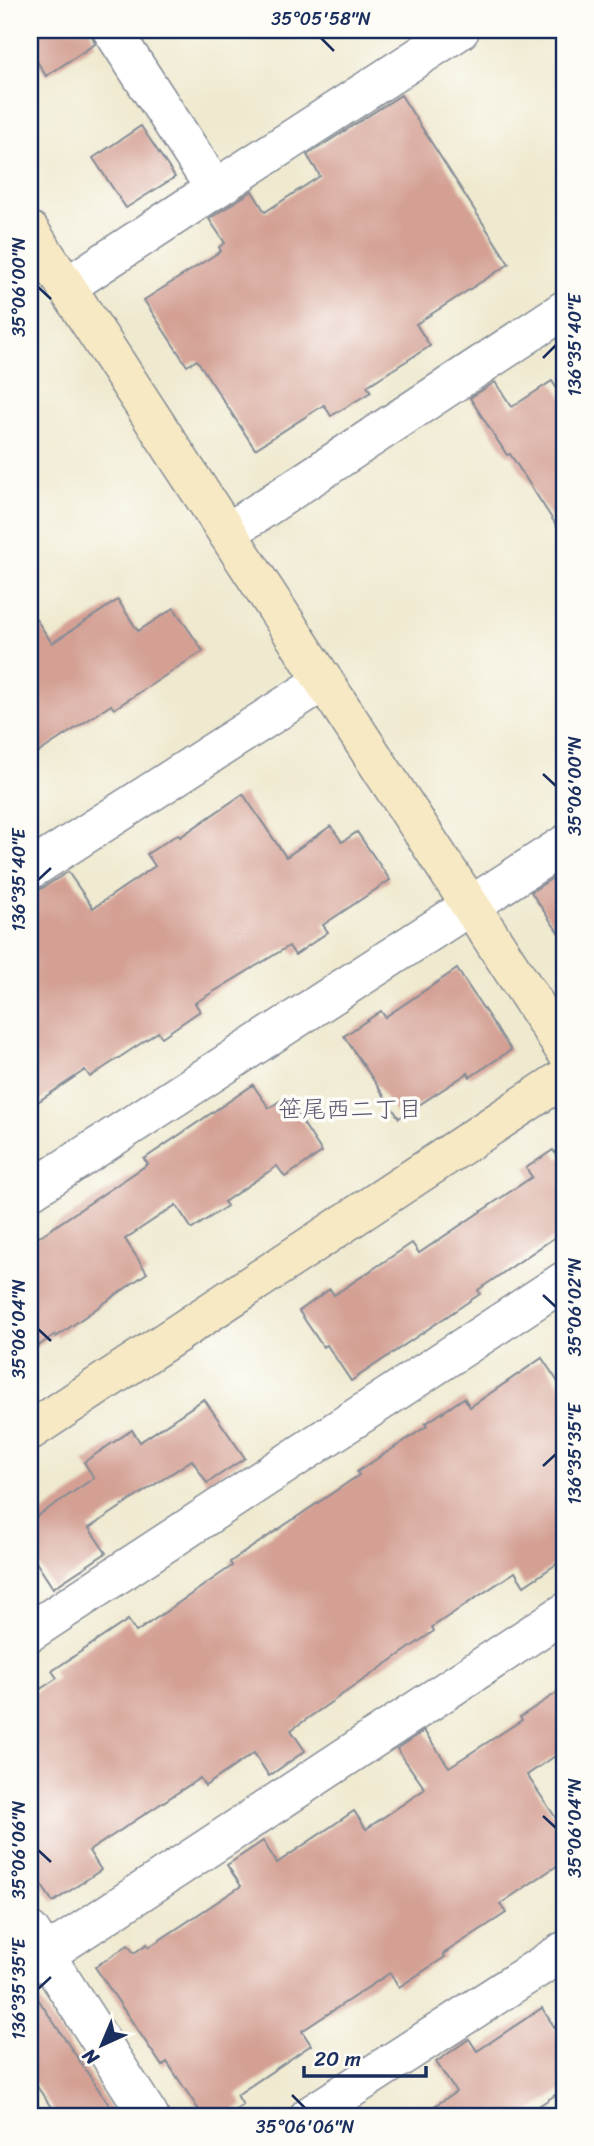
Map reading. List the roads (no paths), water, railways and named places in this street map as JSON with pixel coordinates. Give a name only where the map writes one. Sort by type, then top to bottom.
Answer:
[{"type":"street","points":[[112,30],[215,189]]},
{"type":"street","points":[[66,287],[460,30]]},
{"type":"street","points":[[30,231],[564,1049]]},
{"type":"street","points":[[227,533],[558,326]]},
{"type":"street","points":[[30,870],[324,681]]},
{"type":"street","points":[[30,1191],[564,845]]},
{"type":"street","points":[[30,1430],[564,1078]]},
{"type":"street","points":[[30,1632],[564,1281]]},
{"type":"street","points":[[149,2116],[35,1950],[564,1613]]},
{"type":"street","points":[[309,2116],[564,1951]]},
{"type":"district","name":"笹尾西二丁目","points":[[350,1109]]}]
